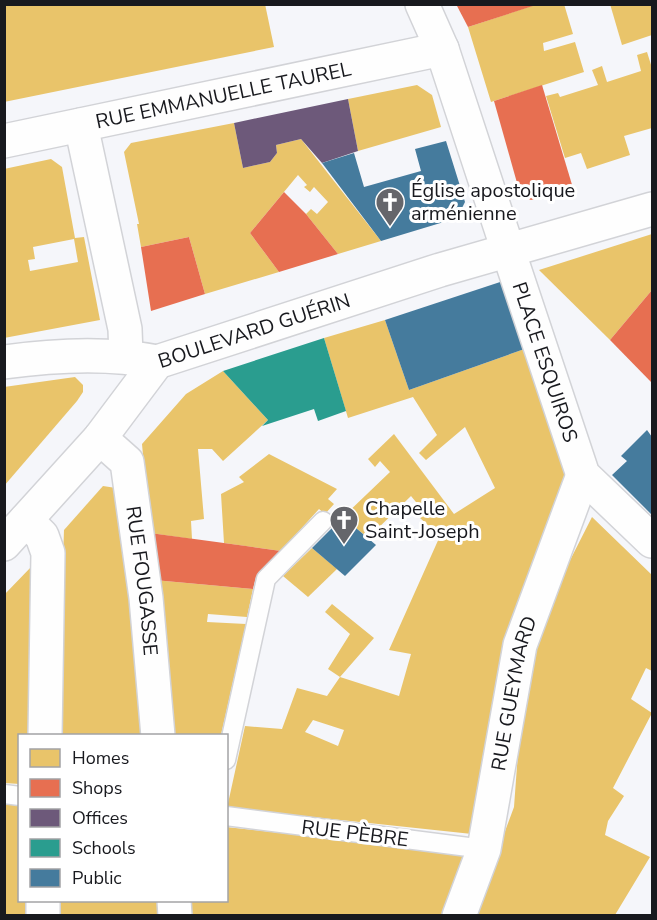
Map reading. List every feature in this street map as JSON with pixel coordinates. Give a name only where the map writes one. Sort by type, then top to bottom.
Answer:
[{"type":"street","name":"PLACE ESQUIROS","points":[[422,4],[442,50],[583,475]]},
{"type":"street","name":"RUE EMMANUELLE TAUREL","points":[[4,141],[442,50]]},
{"type":"street","points":[[81,125],[125,329],[142,359]]},
{"type":"street","name":"BOULEVARD GUÉRIN","points":[[15,532],[100,438],[142,359],[652,209]]},
{"type":"street","points":[[4,362],[37,357],[142,359]]},
{"type":"street","name":"RUE FOUGASSE","points":[[100,438],[127,462],[146,598],[158,734]]},
{"type":"street","points":[[583,475],[652,541]]},
{"type":"street","name":"RUE GUEYMARD","points":[[459,915],[484,849],[520,645],[583,475]]},
{"type":"street","points":[[15,532],[42,536],[48,553],[45,734]]},
{"type":"lane","points":[[228,751],[266,579],[323,521]]},
{"type":"lane","name":"RUE PÈBRE","points":[[228,816],[484,849]]},
{"type":"building: Homes","points":[[4,4],[265,4],[274,47],[4,102]]},
{"type":"building: Homes","points":[[538,4],[564,4],[573,34],[543,43],[544,51],[575,42],[584,72],[491,102],[468,27]]},
{"type":"building: Homes","points":[[610,4],[652,4],[652,35],[622,45]]},
{"type":"building: Homes","points":[[647,52],[652,68],[652,128],[624,136],[630,155],[587,169],[581,153],[565,158],[546,96],[558,93],[560,97],[598,85],[592,70],[602,66],[607,82],[641,71],[637,55]]},
{"type":"building: Homes","points":[[417,85],[432,95],[441,127],[358,151],[348,99]]},
{"type":"building: Homes","points":[[234,123],[243,168],[270,162],[277,153],[276,145],[301,139],[381,241],[338,254],[306,214],[311,209],[317,214],[328,202],[314,187],[310,192],[304,187],[307,185],[298,175],[250,233],[279,272],[205,294],[189,237],[141,247],[137,224],[139,224],[124,152],[131,143]]},
{"type":"building: Homes","points":[[51,159],[62,167],[75,238],[84,237],[100,320],[4,338],[4,169]],"holes":[[[74,239],[78,262],[30,271],[28,260],[35,259],[33,247]]]},
{"type":"building: Homes","points":[[652,234],[652,290],[610,340],[539,270]]},
{"type":"building: Homes","points":[[385,320],[409,390],[533,346],[577,481],[472,834],[228,808],[245,726],[282,729],[297,688],[327,696],[340,677],[399,696],[411,654],[389,650],[440,536],[420,518],[425,513],[411,496],[368,538],[343,517],[390,472],[380,461],[375,467],[368,459],[394,434],[454,514],[495,488],[465,427],[426,460],[419,453],[437,435],[413,397],[348,418],[324,338]],"holes":[[[313,720],[344,730],[338,746],[305,732]]]},
{"type":"building: Homes","points":[[223,371],[268,420],[223,461],[212,449],[198,449],[204,519],[191,521],[192,539],[150,533],[142,444],[186,394]]},
{"type":"building: Homes","points":[[75,377],[83,385],[83,392],[4,486],[4,387]]},
{"type":"building: Homes","points":[[269,454],[337,489],[328,499],[334,504],[325,514],[319,509],[281,551],[224,543],[221,494],[244,482],[239,477]]},
{"type":"building: Homes","points":[[103,486],[116,488],[148,734],[57,734],[64,530]]},
{"type":"building: Homes","points":[[592,517],[652,575],[652,671],[646,668],[631,699],[652,713],[613,788],[624,796],[608,821],[605,835],[650,857],[615,915],[474,915],[514,807],[519,739],[540,633],[561,578]]},
{"type":"building: Homes","points":[[312,548],[337,569],[308,597],[283,576]]},
{"type":"building: Homes","points":[[32,566],[34,734],[18,734],[18,784],[4,783],[4,595]]},
{"type":"building: Homes","points":[[154,580],[253,589],[247,617],[208,614],[207,622],[246,624],[221,734],[167,734]]},
{"type":"building: Homes","points":[[332,604],[374,638],[340,677],[328,669],[350,634],[325,612]]},
{"type":"building: Homes","points":[[4,803],[18,805],[18,902],[28,902],[28,915],[4,915]]},
{"type":"building: Homes","points":[[228,827],[467,853],[443,915],[185,915],[183,902],[228,902]]},
{"type":"building: Homes","points":[[52,902],[164,902],[165,915],[51,915]]},
{"type":"building: Shops","points":[[456,4],[536,4],[536,5],[468,27]]},
{"type":"building: Shops","points":[[542,85],[573,188],[531,200],[524,197],[519,190],[494,101]]},
{"type":"building: Shops","points":[[284,192],[306,214],[338,254],[279,272],[250,233]]},
{"type":"building: Shops","points":[[189,237],[205,294],[151,311],[141,247]]},
{"type":"building: Shops","points":[[652,290],[652,383],[610,340]]},
{"type":"building: Shops","points":[[150,533],[281,551],[256,577],[253,589],[154,580]]},
{"type":"building: Offices","points":[[348,99],[358,151],[322,163],[301,139],[276,145],[277,153],[270,162],[243,168],[234,123]]},
{"type":"building: Schools","points":[[324,338],[346,411],[318,421],[314,409],[262,426],[268,420],[223,371]]},
{"type":"building: Public","points":[[446,141],[465,202],[457,218],[381,241],[322,163],[354,153],[364,187],[421,171],[415,149]]},
{"type":"building: Public","points":[[512,278],[533,346],[409,390],[385,320]]},
{"type":"building: Public","points":[[647,430],[652,437],[652,515],[612,475],[627,461],[621,456]]},
{"type":"building: Public","name":"Chapelle Saint-Joseph","points":[[343,517],[376,545],[345,576],[312,548]]},
{"type":"place","name":"Église apostolique arménienne","points":[[390,228]]},
{"type":"place","name":"Chapelle Saint-Joseph","points":[[344,546]]}]
